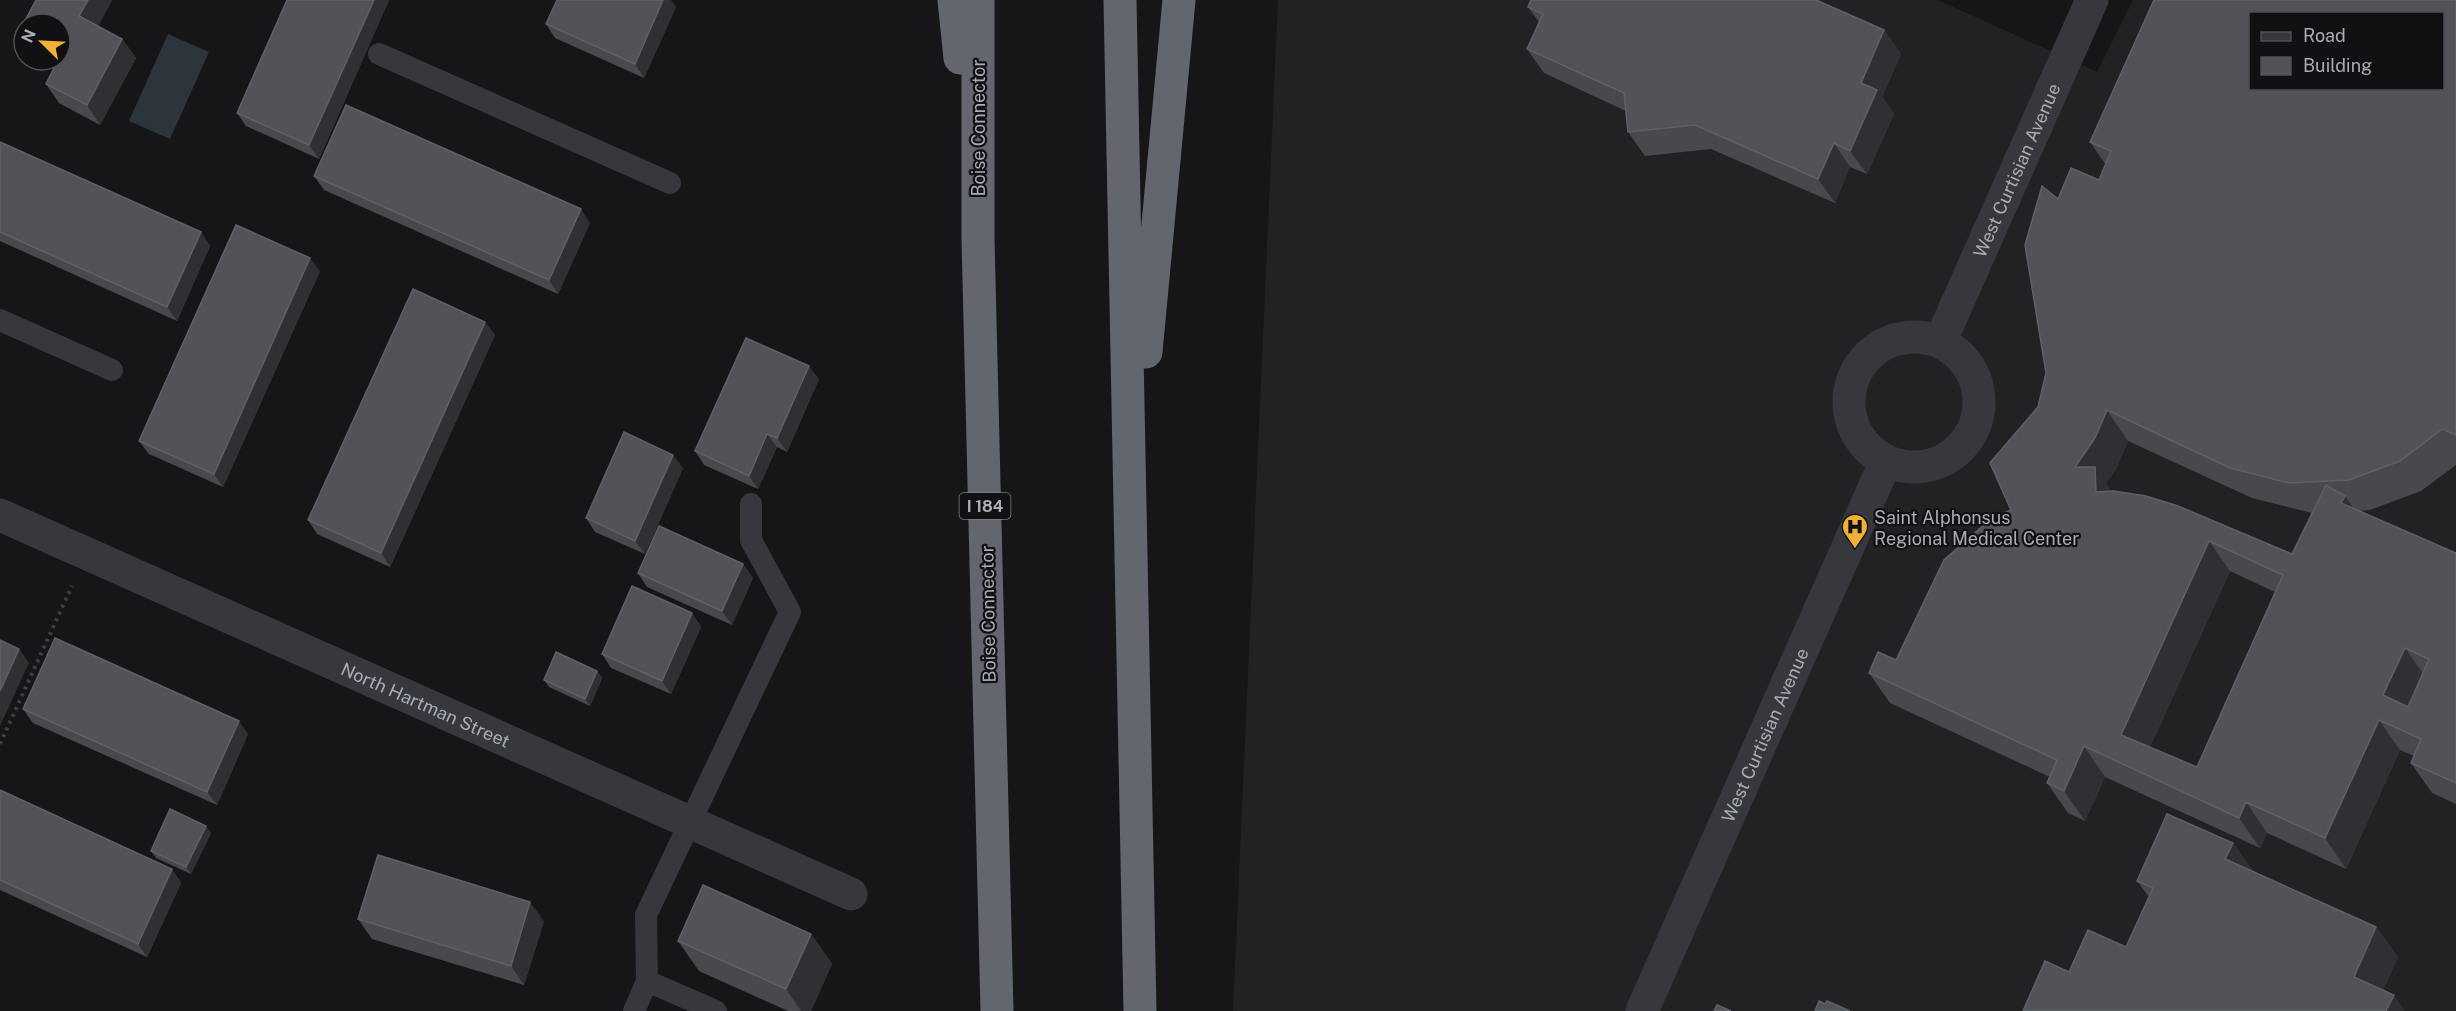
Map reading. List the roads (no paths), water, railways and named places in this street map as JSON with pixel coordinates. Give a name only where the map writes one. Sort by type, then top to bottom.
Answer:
[{"type":"highway","points":[[954,0],[978,239]]},
{"type":"highway","name":"Boise Connector","points":[[978,0],[978,239],[998,1011]]},
{"type":"highway","points":[[1119,0],[1140,1011]]},
{"type":"highway","points":[[1131,503],[1179,0]]},
{"type":"street","name":"West Curtisian Avenue","points":[[1940,342],[2092,0]]},
{"type":"street","points":[[1918,336],[1940,342],[1957,353],[1970,369],[1978,388],[1978,408],[1973,428],[1962,445],[1946,458],[1927,466],[1906,467],[1886,461],[1868,449],[1855,430],[1848,408],[1850,386],[1859,365],[1875,349],[1896,339],[1918,336]]},
{"type":"street","name":"West Curtisian Avenue","points":[[1642,1011],[1886,461]]},
{"type":"street","name":"North Hartman Street","points":[[0,515],[851,894]]},
{"type":"lane","points":[[380,54],[670,183]]},
{"type":"lane","points":[[0,320],[112,370]]},
{"type":"lane","points":[[634,1011],[647,981],[646,915],[790,612],[751,540],[751,504]]},
{"type":"lane","points":[[647,981],[716,1011]]},
{"type":"place","name":"Saint Alphonsus Regional Medical Center","points":[[1855,550]]}]
